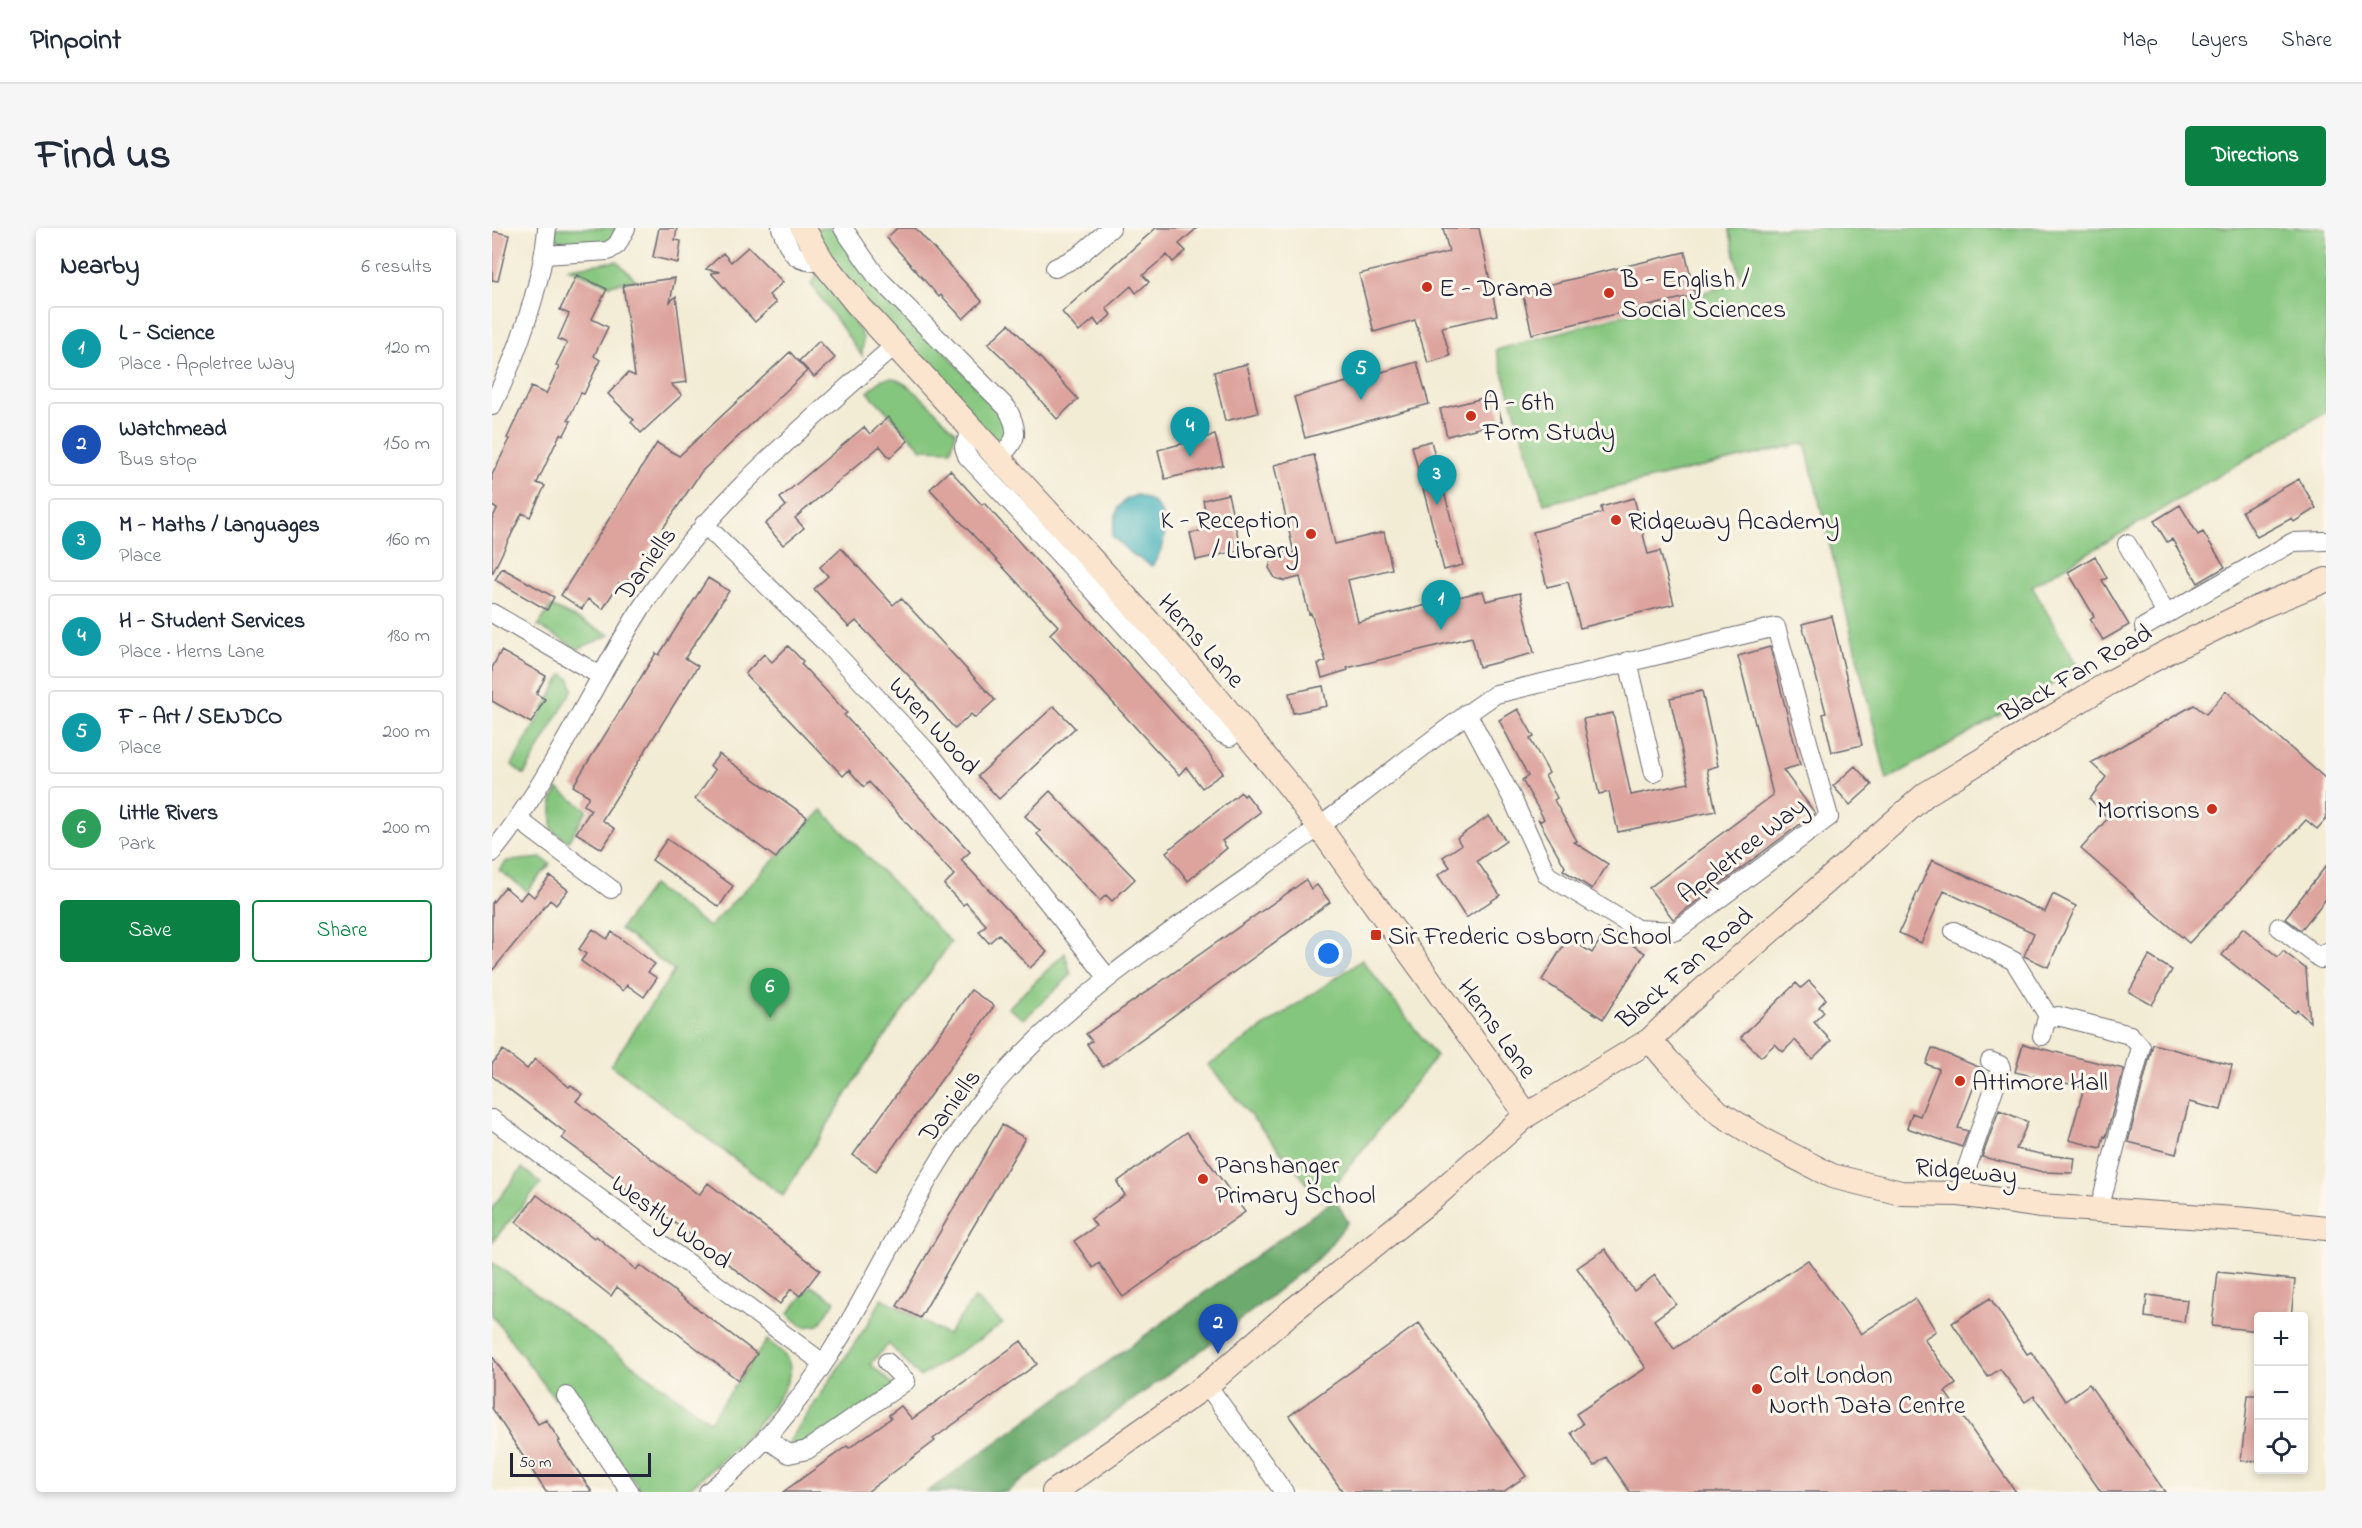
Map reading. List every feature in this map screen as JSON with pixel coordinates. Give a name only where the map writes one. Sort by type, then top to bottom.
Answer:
[{"type":"street","points":[[492,406],[525,324],[545,255],[547,228]]},
{"type":"street","points":[[545,255],[608,251],[616,245],[626,228]]},
{"type":"street","points":[[780,228],[797,259],[823,262]]},
{"type":"street","name":"Herns Lane","points":[[803,228],[823,262],[894,346],[1202,680],[1242,728],[1290,788],[1527,1115]]},
{"type":"street","points":[[843,228],[877,277],[1007,408],[1014,421],[1016,437],[1009,448],[998,458]]},
{"type":"street","points":[[1055,267],[1077,257],[1111,228]]},
{"type":"street","name":"Daniells","points":[[492,853],[519,820],[641,609],[704,524],[730,497],[894,346]]},
{"type":"street","points":[[970,430],[964,447],[967,456],[1221,733],[1230,737],[1242,728]]},
{"type":"street","name":"Wren Wood","points":[[704,524],[823,640],[934,759],[1108,978]]},
{"type":"street","points":[[2144,627],[2293,542],[2326,541]]},
{"type":"street","points":[[2127,544],[2166,614]]},
{"type":"street","name":"Black Fan Road","points":[[1054,1492],[1207,1385],[1292,1311],[1433,1198],[1527,1115],[1650,1040],[1688,1003],[1926,794],[2109,683],[2257,608],[2326,579]]},
{"type":"street","points":[[492,613],[601,676]]},
{"type":"street","name":"Appletree Way","points":[[1319,828],[1467,713],[1496,694],[1776,627],[1828,818],[1676,931],[1637,929],[1547,875],[1512,798],[1467,713]]},
{"type":"street","points":[[1628,661],[1654,773]]},
{"type":"street","points":[[519,820],[610,889]]},
{"type":"street","name":"Daniells","points":[[708,1492],[734,1472],[767,1439],[799,1399],[855,1313],[924,1183],[980,1102],[1021,1054],[1108,978],[1319,828]]},
{"type":"street","points":[[2279,927],[2320,959],[2326,952]]},
{"type":"street","points":[[1954,931],[2014,961],[2050,1019]]},
{"type":"street","points":[[2042,1036],[2046,1021],[2058,1016],[2130,1035],[2141,1047],[2099,1210]]},
{"type":"street","name":"Ridgeway","points":[[1650,1040],[1718,1112],[1768,1143],[1833,1176],[1901,1193],[1958,1194],[2040,1206],[2249,1220],[2326,1228]]},
{"type":"street","points":[[1958,1194],[2001,1068],[2000,1065],[1990,1061]]},
{"type":"street","name":"Westly Wood","points":[[492,1119],[823,1364]]},
{"type":"street","points":[[767,1439],[789,1454],[807,1450],[906,1381],[887,1362]]},
{"type":"street","points":[[1207,1385],[1284,1492]]},
{"type":"street","points":[[566,1396],[630,1492]]},
{"type":"green space","points":[[555,228],[619,228],[614,238],[607,242],[577,245],[559,241],[555,235]]},
{"type":"green space","points":[[813,228],[835,228],[1006,421],[1006,434],[1001,439],[995,440],[852,288]]},
{"type":"green space","points":[[1729,228],[2326,228],[2326,412],[2032,586],[2079,669],[1887,780],[1805,443],[1544,504],[1496,350],[1741,282]]},
{"type":"green space","points":[[617,261],[636,280],[609,285],[568,268]]},
{"type":"green space","points":[[817,276],[823,278],[860,331],[863,338],[862,356],[811,284]]},
{"type":"green space","points":[[892,378],[909,387],[926,401],[956,432],[951,450],[922,449],[868,392],[882,379]]},
{"type":"green space","points":[[551,606],[610,635],[578,649],[538,626]]},
{"type":"green space","points":[[563,674],[570,679],[573,689],[524,775],[512,765]]},
{"type":"green space","points":[[558,789],[587,810],[568,842],[552,830],[552,801]]},
{"type":"green space","points":[[822,810],[951,942],[863,1068],[783,1196],[611,1065],[674,971],[620,929],[652,885],[709,927]]},
{"type":"green space","points":[[542,858],[550,864],[527,891],[499,870],[507,861]]},
{"type":"green space","points":[[1065,953],[1071,975],[1024,1019],[1008,1008]]},
{"type":"green space","points":[[1362,960],[1436,1056],[1322,1201],[1208,1065]]},
{"type":"green space","points":[[522,1168],[541,1183],[492,1242],[492,1208]]},
{"type":"green space","points":[[1335,1199],[1348,1222],[1322,1255],[1214,1341],[1006,1492],[927,1492]]},
{"type":"green space","points":[[492,1262],[710,1421],[767,1340],[788,1359],[789,1377],[781,1394],[750,1432],[685,1492],[642,1492],[567,1389],[555,1399],[492,1315]]},
{"type":"green space","points":[[811,1286],[835,1301],[819,1325],[804,1327],[788,1314]]},
{"type":"green space","points":[[882,1298],[947,1335],[975,1298],[1003,1324],[920,1377],[889,1344],[870,1364],[896,1387],[809,1443],[790,1447],[789,1442],[869,1322]]},
{"type":"water","points":[[1137,495],[1157,506],[1164,524],[1162,546],[1152,566],[1131,554],[1112,536],[1120,505]]},
{"type":"building","points":[[659,228],[677,228],[675,240],[681,241],[678,263],[653,257]]},
{"type":"building","points":[[897,228],[915,228],[982,301],[963,319],[941,295],[939,297],[887,238]]},
{"type":"building","points":[[1156,228],[1197,228],[1179,244],[1186,251],[1173,262],[1167,255],[1143,275],[1149,282],[1136,293],[1131,286],[1106,308],[1111,315],[1099,326],[1094,319],[1079,332],[1062,312]]},
{"type":"building","name":"E - Drama","points":[[1443,228],[1479,228],[1497,315],[1442,327],[1450,356],[1428,363],[1415,320],[1374,332],[1359,274],[1449,252]]},
{"type":"building","points":[[492,231],[509,235],[498,281],[492,280]]},
{"type":"building","points":[[748,247],[783,282],[769,295],[776,303],[755,322],[711,273],[720,272],[706,269],[723,253],[731,262]]},
{"type":"building","name":"B - English / Social Sciences","points":[[1685,252],[1695,295],[1532,334],[1522,291]]},
{"type":"building","points":[[577,275],[607,289],[592,319],[608,327],[594,356],[600,360],[584,394],[581,393],[568,420],[571,421],[564,435],[560,434],[537,483],[545,486],[530,517],[522,513],[492,574],[492,519],[497,509],[492,506],[492,475],[510,439],[507,438],[531,387],[546,394],[559,367],[556,365],[567,343],[558,339],[569,314],[560,310]]},
{"type":"building","points":[[675,278],[670,302],[676,296],[687,382],[671,384],[682,395],[641,433],[631,422],[634,420],[608,394],[628,373],[635,376],[623,285]]},
{"type":"building","points":[[1009,324],[1078,399],[1057,419],[988,344]]},
{"type":"building","points":[[819,341],[835,358],[814,377],[799,361]]},
{"type":"building","points":[[790,352],[807,371],[701,472],[624,586],[619,583],[603,609],[588,599],[582,609],[561,595],[657,443],[679,456]]},
{"type":"building","points":[[1417,362],[1429,404],[1305,438],[1294,397]]},
{"type":"building","points":[[1247,364],[1258,413],[1225,421],[1214,372]]},
{"type":"building","name":"A - 6th Form Study","points":[[1495,395],[1502,422],[1447,436],[1440,409]]},
{"type":"building","points":[[888,417],[908,441],[890,458],[880,446],[795,518],[804,528],[783,545],[765,524],[786,506],[780,498],[864,427],[870,434]]},
{"type":"building","points":[[1215,435],[1223,465],[1165,479],[1158,450]]},
{"type":"building","points":[[1431,441],[1463,565],[1444,570],[1412,446]]},
{"type":"building","points":[[1314,455],[1335,544],[1384,532],[1392,569],[1348,580],[1358,622],[1483,591],[1486,601],[1520,593],[1534,653],[1479,667],[1472,637],[1347,668],[1348,670],[1322,678],[1318,664],[1326,661],[1311,613],[1309,614],[1300,577],[1285,581],[1275,578],[1269,568],[1272,558],[1279,552],[1294,553],[1274,465]]},
{"type":"building","points":[[950,470],[982,505],[984,503],[1205,748],[1223,773],[1202,788],[1186,767],[1179,775],[1050,634],[1058,626],[930,489]]},
{"type":"building","points":[[2299,479],[2316,508],[2294,522],[2292,518],[2257,537],[2242,511]]},
{"type":"building","points":[[1228,494],[1241,550],[1196,560],[1190,533],[1209,529],[1203,500]]},
{"type":"building","points":[[1634,498],[1648,554],[1660,551],[1674,604],[1580,628],[1568,582],[1547,587],[1533,532],[1602,513],[1601,507]]},
{"type":"building","points":[[2180,505],[2198,535],[2203,532],[2225,567],[2198,583],[2172,539],[2167,542],[2154,521]]},
{"type":"building","points":[[841,548],[893,605],[901,598],[995,700],[975,718],[971,714],[955,729],[910,677],[856,621],[849,627],[814,589],[828,576],[820,567]]},
{"type":"building","points":[[2095,556],[2107,578],[2102,580],[2129,625],[2103,640],[2090,619],[2094,616],[2068,572]]},
{"type":"building","points":[[502,568],[554,597],[547,610],[495,580]]},
{"type":"building","points":[[708,578],[729,591],[685,658],[698,666],[602,820],[615,829],[602,849],[576,833],[591,810],[584,805],[589,796],[573,786],[656,653],[659,655]]},
{"type":"building","points":[[1832,616],[1862,745],[1832,752],[1823,714],[1826,713],[1802,624]]},
{"type":"building","points":[[788,646],[803,661],[801,664],[847,713],[844,715],[970,852],[961,860],[1047,952],[1030,968],[999,934],[989,943],[979,932],[986,925],[966,903],[963,905],[944,885],[954,875],[869,782],[864,787],[849,770],[843,776],[745,674],[764,654],[772,662]]},
{"type":"building","points":[[1770,647],[1800,765],[1783,770],[1815,813],[1673,919],[1649,888],[1773,795],[1738,656]]},
{"type":"building","points":[[501,651],[546,676],[536,694],[545,699],[531,723],[492,701],[492,668]]},
{"type":"building","points":[[1323,686],[1327,706],[1293,713],[1289,693]]},
{"type":"building","points":[[1702,691],[1718,766],[1707,769],[1716,811],[1618,832],[1609,792],[1599,794],[1583,719],[1613,713],[1631,795],[1689,783],[1670,698]]},
{"type":"building","name":"Morrisons","points":[[2226,691],[2326,779],[2326,819],[2317,829],[2306,820],[2189,943],[2081,849],[2108,818],[2090,799],[2106,777],[2091,763],[2194,705],[2206,714]]},
{"type":"building","points":[[1054,706],[1075,728],[999,799],[978,776]]},
{"type":"building","points":[[1518,709],[1534,737],[1530,739],[1549,773],[1545,776],[1557,798],[1554,800],[1577,841],[1574,842],[1608,864],[1592,889],[1563,870],[1565,867],[1538,819],[1541,821],[1544,819],[1522,780],[1528,776],[1499,720]]},
{"type":"building","points":[[719,754],[807,817],[776,858],[695,799],[715,770],[710,766]]},
{"type":"building","points":[[1855,766],[1872,785],[1850,805],[1833,786]]},
{"type":"building","points":[[1050,791],[1135,879],[1112,901],[1106,895],[1100,901],[1037,834],[1040,831],[1025,816]]},
{"type":"building","points":[[1241,792],[1244,796],[1246,794],[1260,812],[1222,841],[1227,848],[1188,881],[1166,852]]},
{"type":"building","points":[[1489,816],[1506,841],[1477,861],[1500,895],[1466,918],[1438,875],[1450,867],[1443,857],[1461,845],[1457,838]]},
{"type":"building","points":[[667,839],[733,886],[719,907],[652,860]]},
{"type":"building","points":[[1932,860],[2045,912],[2053,894],[2076,906],[2048,967],[2024,956],[2034,933],[1944,891],[1921,943],[1899,933]]},
{"type":"building","points":[[2326,866],[2326,899],[2301,930],[2285,918]]},
{"type":"building","points":[[550,876],[568,890],[556,905],[550,900],[492,971],[492,903],[505,887],[520,900],[527,891],[534,897]]},
{"type":"building","points":[[1306,880],[1311,889],[1317,885],[1330,902],[1103,1067],[1087,1044],[1092,1041],[1086,1034]]},
{"type":"building","points":[[2243,928],[2278,957],[2283,951],[2306,969],[2310,1022],[2297,1010],[2295,1013],[2222,955]]},
{"type":"building","points":[[593,929],[607,939],[612,932],[655,964],[648,972],[657,978],[644,997],[627,985],[623,991],[581,961],[586,954],[579,949]]},
{"type":"building","points":[[1607,929],[1645,953],[1603,1019],[1542,980],[1568,938],[1592,953]]},
{"type":"building","points":[[2149,956],[2172,970],[2152,1005],[2129,992]]},
{"type":"building","points":[[1809,981],[1826,999],[1819,1007],[1824,1012],[1814,1022],[1831,1041],[1812,1059],[1795,1040],[1783,1052],[1775,1044],[1761,1057],[1741,1037],[1796,983],[1801,988]]},
{"type":"building","points":[[971,990],[994,1006],[876,1171],[853,1155]]},
{"type":"building","points":[[2023,1044],[2124,1069],[2101,1148],[2069,1140],[2084,1087],[2015,1072]]},
{"type":"building","points":[[2153,1044],[2232,1065],[2221,1110],[2189,1102],[2176,1154],[2128,1142]]},
{"type":"building","points":[[1932,1048],[1981,1068],[1958,1128],[1968,1131],[1962,1147],[1907,1128],[1912,1113],[1920,1116],[1939,1069],[1926,1064]]},
{"type":"building","points":[[503,1050],[527,1069],[535,1059],[569,1087],[571,1085],[582,1094],[576,1101],[699,1195],[708,1183],[820,1270],[800,1296],[791,1289],[780,1304],[663,1214],[661,1217],[615,1181],[617,1179],[562,1138],[566,1133],[492,1076],[492,1064]]},
{"type":"building","points":[[1999,1110],[2028,1122],[2016,1149],[2075,1158],[2073,1173],[2043,1172],[1982,1157]]},
{"type":"building","points":[[1002,1125],[1025,1138],[920,1318],[897,1306]]},
{"type":"building","points":[[1187,1132],[1245,1212],[1123,1297],[1099,1263],[1093,1268],[1074,1241],[1096,1226],[1091,1219],[1125,1195],[1117,1182]]},
{"type":"building","points":[[537,1195],[594,1238],[596,1236],[636,1270],[640,1265],[757,1354],[738,1380],[617,1287],[611,1296],[516,1222]]},
{"type":"building","name":"Colt London North Data Centre","points":[[1605,1249],[1634,1291],[1655,1275],[1676,1304],[1654,1320],[1674,1349],[1808,1260],[1861,1334],[1915,1298],[1936,1331],[1924,1339],[1956,1384],[1945,1392],[2016,1492],[1630,1492],[1606,1457],[1594,1466],[1571,1433],[1583,1424],[1576,1414],[1646,1368],[1577,1268]]},
{"type":"building","points":[[2218,1272],[2295,1280],[2292,1312],[2254,1312],[2254,1330],[2212,1326]]},
{"type":"building","points":[[2147,1295],[2187,1300],[2184,1322],[2145,1317]]},
{"type":"building","points":[[1990,1298],[2027,1354],[2031,1352],[2065,1401],[2089,1384],[2165,1492],[2101,1492],[2034,1396],[2025,1402],[2000,1369],[1988,1377],[1952,1323]]},
{"type":"building","points":[[1419,1323],[1526,1476],[1503,1492],[1343,1492],[1289,1416]]},
{"type":"building","points":[[1021,1341],[1037,1364],[933,1439],[935,1441],[867,1492],[783,1492],[891,1418],[889,1415],[901,1406],[912,1419]]},
{"type":"building","points":[[492,1356],[538,1424],[546,1420],[592,1492],[546,1492],[492,1408]]},
{"type":"building","points":[[2248,1395],[2254,1395],[2254,1461],[2241,1460]]},
{"type":"place","name":"E - Drama","points":[[1427,287]]},
{"type":"place","name":"B - English / Social Sciences","points":[[1609,293]]},
{"type":"place","name":"F - Art / SENDCO","points":[[1361,400]]},
{"type":"place","name":"A - 6th Form Study","points":[[1471,416]]},
{"type":"place","name":"H - Student Services","points":[[1190,457]]},
{"type":"place","name":"M - Maths / Languages","points":[[1437,505]]},
{"type":"place","name":"Ridgeway Academy","points":[[1616,520]]},
{"type":"place","name":"K - Reception / Library","points":[[1311,534]]},
{"type":"place","name":"L - Science","points":[[1441,630]]},
{"type":"place","name":"Morrisons","points":[[2212,809]]},
{"type":"place","name":"Sir Frederic Osborn School","points":[[1376,935]]},
{"type":"place","name":"Little Rivers","points":[[770,1018]]},
{"type":"place","name":"Attimore Hall","points":[[1960,1081]]},
{"type":"place","name":"Panshanger Primary School","points":[[1203,1179]]},
{"type":"place","name":"Watchmead","points":[[1218,1354]]},
{"type":"place","name":"Colt London North Data Centre","points":[[1757,1389]]}]
